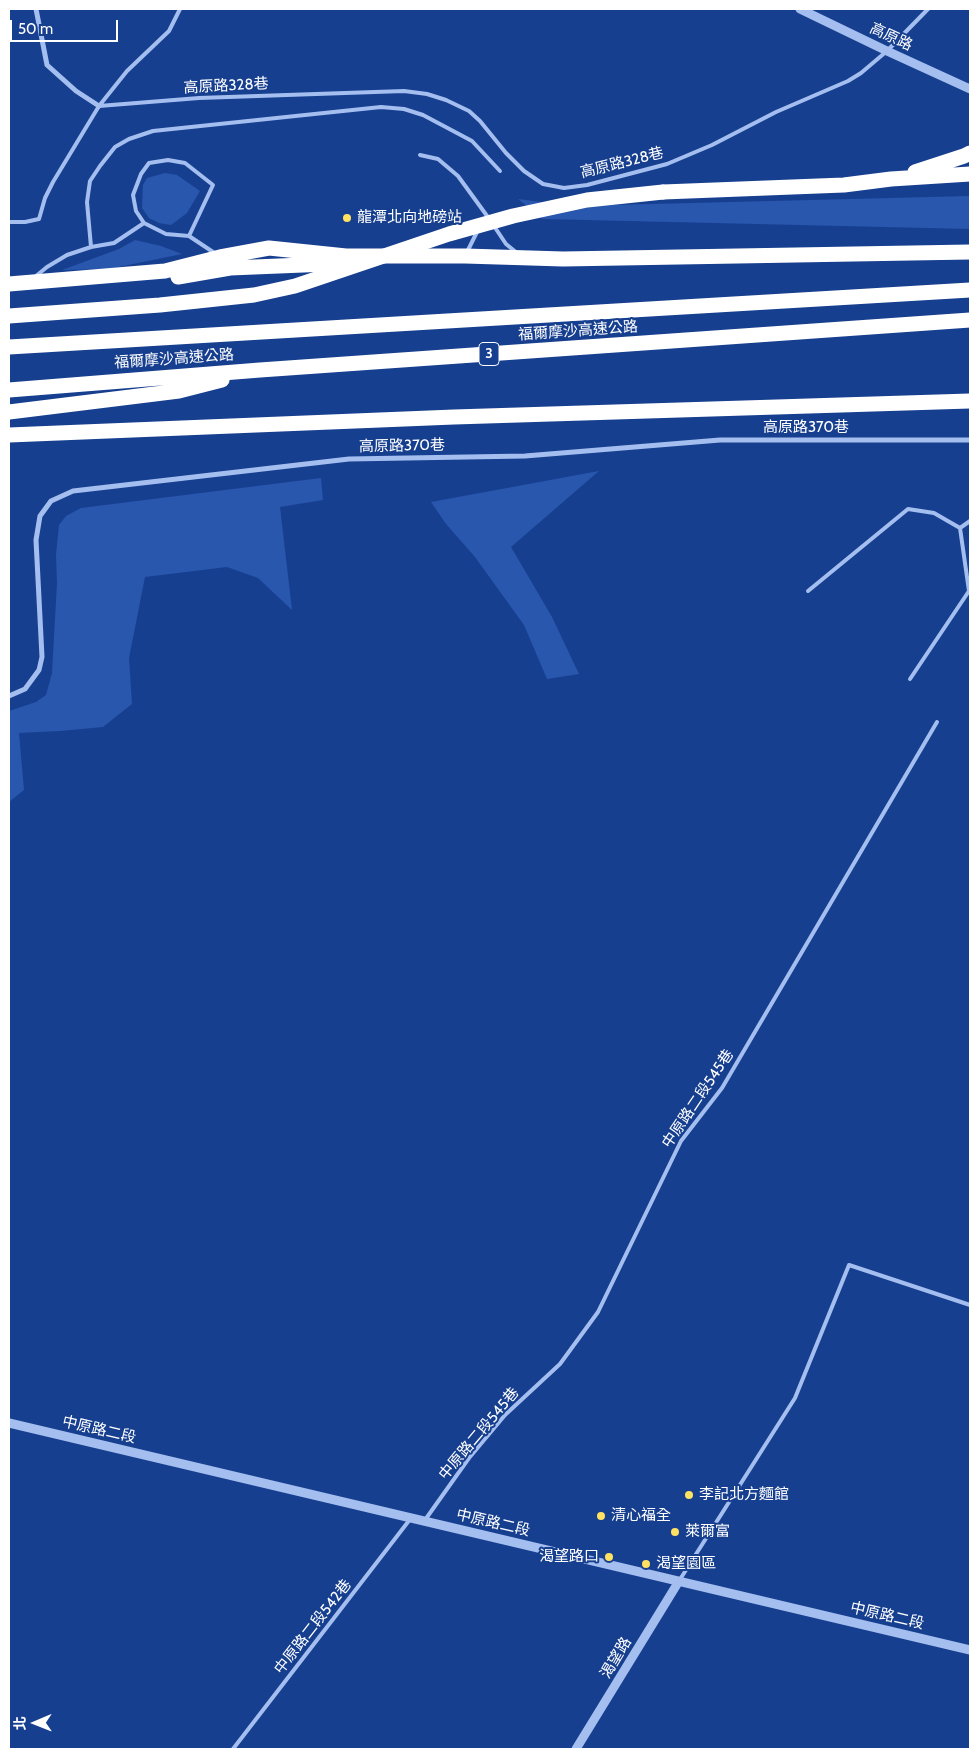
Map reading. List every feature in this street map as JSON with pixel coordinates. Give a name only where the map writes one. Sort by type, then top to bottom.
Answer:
[{"type":"highway","points":[[891,180],[970,153]]},
{"type":"highway","points":[[9,316],[160,305],[254,295],[295,286],[449,234],[513,216],[587,200],[663,192],[844,185],[970,174]]},
{"type":"highway","points":[[9,284],[165,271],[220,257],[269,248],[346,256],[522,258],[970,252]]},
{"type":"highway","points":[[134,274],[178,277],[230,268],[330,265],[431,256]]},
{"type":"highway","name":"福爾摩沙高速公路","points":[[9,348],[970,290]]},
{"type":"highway","name":"福爾摩沙高速公路","points":[[9,390],[260,370],[970,320]]},
{"type":"highway","points":[[9,412],[179,391],[260,370]]},
{"type":"highway","points":[[9,435],[454,417],[970,401]]},
{"type":"street","points":[[36,9],[47,65],[76,91],[99,106]]},
{"type":"street","name":"高原路","points":[[800,9],[970,89]]},
{"type":"street","name":"高原路370巷","points":[[9,696],[25,689],[39,670],[42,657],[36,540],[40,516],[51,501],[73,491],[349,459],[525,456],[720,440],[970,440]]},
{"type":"street","name":"中原路二段","points":[[9,1423],[970,1650]]},
{"type":"street","name":"渴望路","points":[[576,1749],[678,1581]]},
{"type":"lane","points":[[9,222],[25,222],[38,219],[53,182],[99,106],[127,71],[169,31],[180,9]]},
{"type":"lane","name":"高原路328巷","points":[[99,106],[209,98],[404,91],[427,94],[446,100],[469,111],[480,120],[506,154],[524,172],[543,184],[564,188],[587,185],[668,164],[712,145],[776,112],[848,81],[861,73],[887,51],[928,9]]},
{"type":"lane","points":[[91,247],[87,202],[90,182],[114,147],[153,131],[381,107],[404,109],[423,115],[472,140],[500,171]]},
{"type":"lane","points":[[420,155],[438,159],[458,176],[506,244],[522,258]]},
{"type":"lane","points":[[189,236],[213,185],[185,163],[168,160],[149,163],[141,174],[133,195],[136,211],[144,223],[166,234],[189,236],[220,257]]},
{"type":"lane","points":[[465,256],[487,215]]},
{"type":"lane","points":[[29,282],[67,255],[114,242],[144,223]]},
{"type":"lane","points":[[808,591],[908,509],[934,513],[960,528]]},
{"type":"lane","points":[[960,528],[970,521]]},
{"type":"lane","points":[[910,679],[969,592],[960,528]]},
{"type":"lane","name":"中原路二段545巷","points":[[424,1521],[469,1458],[505,1415],[560,1364],[598,1312],[681,1141],[722,1088],[937,722]]},
{"type":"lane","points":[[678,1581],[795,1398],[849,1265],[970,1305]]},
{"type":"lane","name":"中原路二段542巷","points":[[233,1749],[411,1518]]},
{"type":"shaded area","points":[[165,173],[177,175],[200,191],[187,213],[171,225],[159,223],[149,218],[142,208],[143,185],[147,178]]},
{"type":"shaded area","points":[[970,196],[970,229],[543,219],[518,199],[572,206]]},
{"type":"shaded area","points":[[135,240],[161,246],[182,254],[109,269],[62,270],[119,249]]},
{"type":"shaded area","points":[[599,471],[511,547],[552,617],[579,674],[547,679],[524,625],[475,557],[446,524],[431,502]]},
{"type":"shaded area","points":[[321,478],[323,500],[280,507],[292,610],[258,578],[227,567],[145,577],[129,658],[132,704],[103,727],[19,733],[24,790],[9,802],[9,711],[36,702],[46,695],[52,673],[57,583],[56,555],[59,525],[66,516],[81,508]]},
{"type":"place","name":"龍潭北向地磅站","points":[[347,218]]},
{"type":"place","name":"李記北方麵館","points":[[689,1495]]},
{"type":"place","name":"清心福全","points":[[601,1516]]},
{"type":"place","name":"萊爾富","points":[[675,1532]]},
{"type":"place","name":"渴望路口","points":[[609,1557]]},
{"type":"place","name":"渴望園區","points":[[646,1564]]}]
